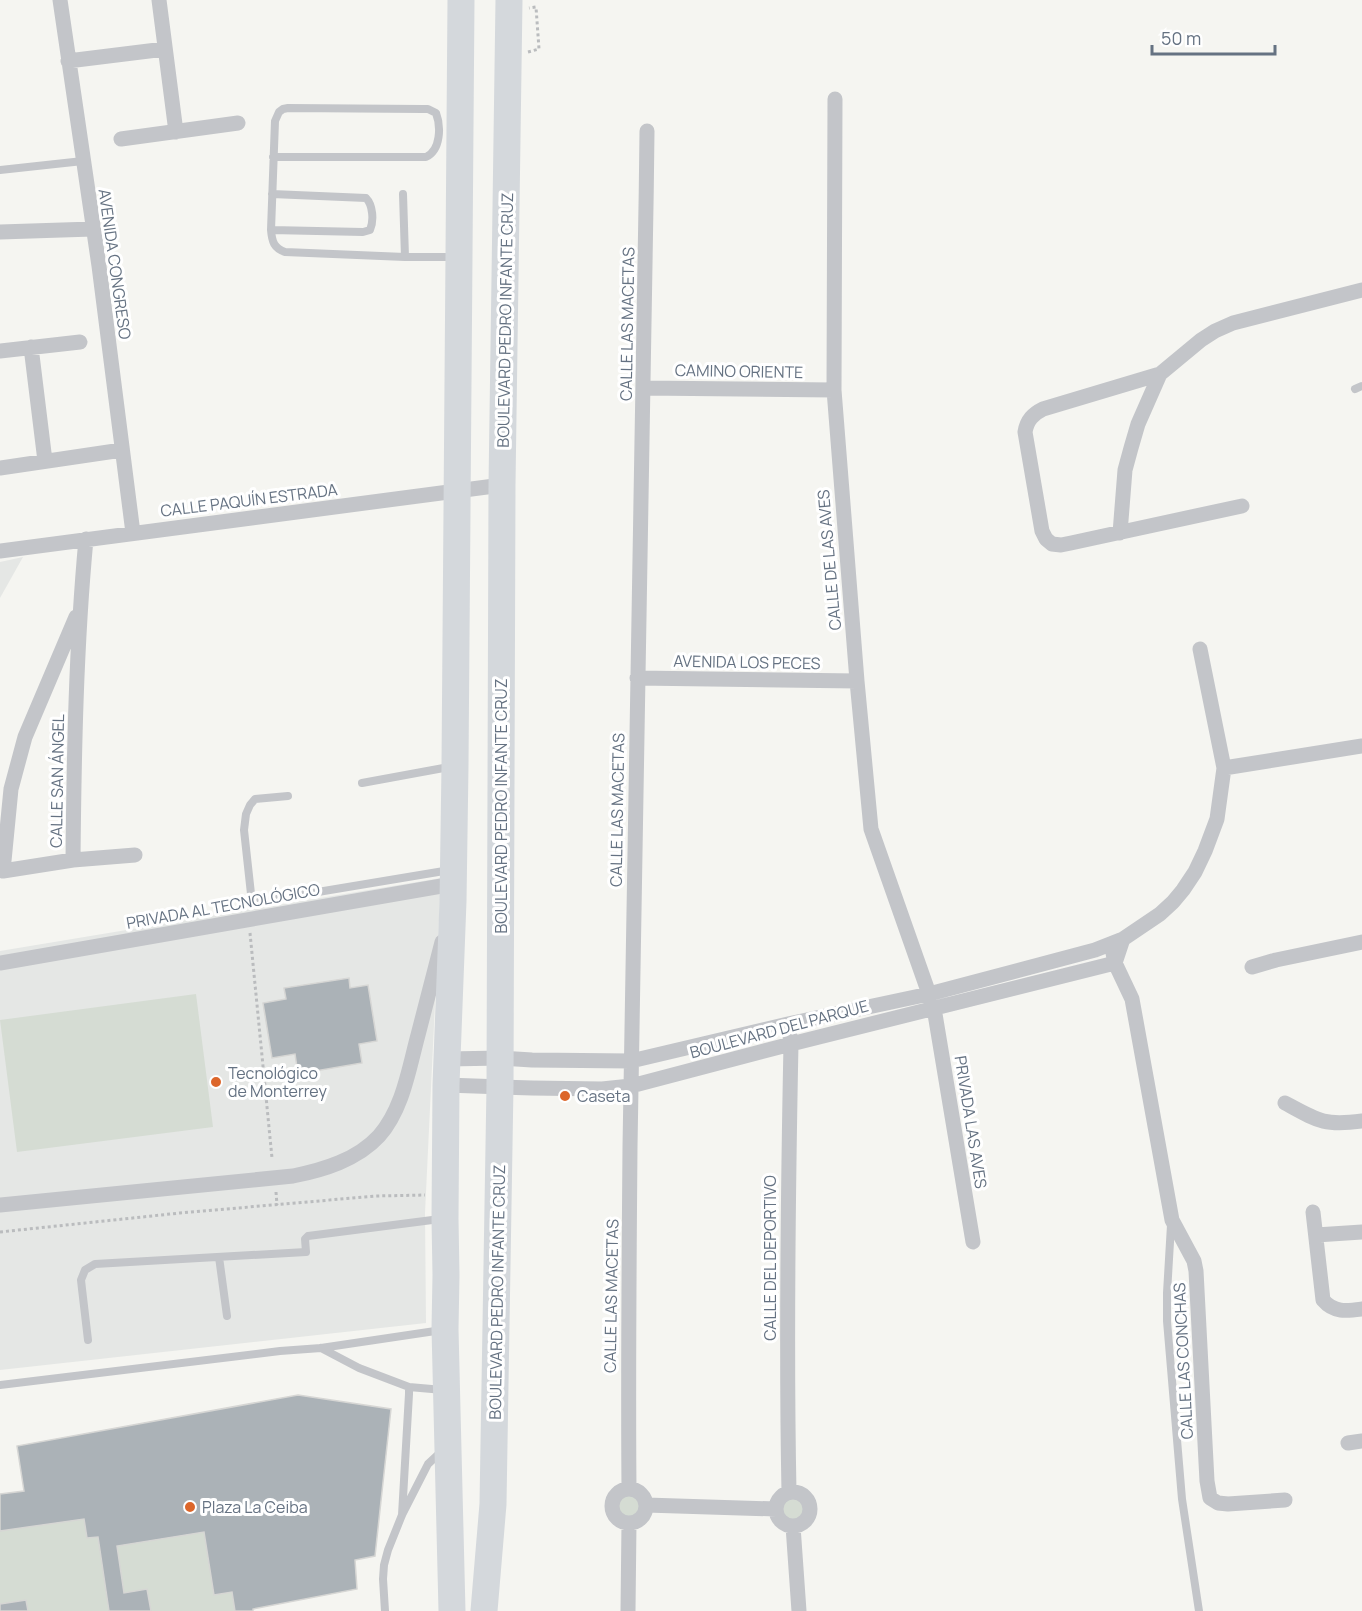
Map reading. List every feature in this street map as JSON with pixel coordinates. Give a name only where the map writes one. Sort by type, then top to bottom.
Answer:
[{"type":"highway","points":[[452,1611],[445,1329],[445,1206],[455,766],[461,0]]},
{"type":"highway","name":"BOULEVARD PEDRO INFANTE CRUZ","points":[[484,1611],[493,1504],[501,1058],[502,485],[509,0]]},
{"type":"street","name":"AVENIDA CONGRESO","points":[[60,0],[133,533]]},
{"type":"street","points":[[159,0],[176,132]]},
{"type":"street","points":[[68,61],[165,49]]},
{"type":"street","name":"CALLE DE LAS AVES","points":[[835,99],[834,390],[871,830],[932,1001]]},
{"type":"street","points":[[121,139],[238,123]]},
{"type":"street","name":"CALLE LAS MACETAS","points":[[629,1489],[631,1060],[647,131]]},
{"type":"street","points":[[0,232],[93,229]]},
{"type":"street","points":[[1242,506],[1061,545],[1052,544],[1042,531],[1025,432],[1026,425],[1036,412],[1043,409],[1160,374],[1215,331],[1233,324],[1362,290]]},
{"type":"street","points":[[0,351],[80,342]]},
{"type":"street","points":[[31,347],[45,461]]},
{"type":"street","points":[[1120,533],[1125,470],[1138,424],[1160,374]]},
{"type":"street","name":"CAMINO ORIENTE","points":[[644,388],[834,390]]},
{"type":"street","points":[[0,468],[122,450]]},
{"type":"street","name":"CALLE PAQUÍN ESTRADA","points":[[2,553],[86,539],[502,485]]},
{"type":"street","name":"CALLE SAN ÁNGEL","points":[[80,609],[25,737],[12,789],[2,873],[73,860],[80,609],[86,539]]},
{"type":"street","name":"BOULEVARD DEL PARQUE","points":[[447,1072],[500,1086],[602,1089],[631,1086],[791,1044],[1117,942],[1160,914],[1173,902],[1195,872],[1217,819],[1224,768],[1200,649]]},
{"type":"street","name":"AVENIDA LOS PECES","points":[[637,678],[857,681]]},
{"type":"street","points":[[1224,768],[1362,746]]},
{"type":"street","points":[[73,860],[135,855]]},
{"type":"street","points":[[0,1205],[293,1176],[334,1165],[358,1152],[378,1136],[395,1111],[406,1080],[453,885]]},
{"type":"street","name":"PRIVADA AL TECNOLÓGICO","points":[[0,963],[453,885]]},
{"type":"street","name":"CALLE LAS CONCHAS","points":[[1117,942],[1115,963],[1132,999],[1172,1220],[1197,1271],[1207,1481],[1210,1498],[1218,1503],[1228,1504],[1285,1500]]},
{"type":"street","points":[[1252,967],[1362,942]]},
{"type":"street","name":"BOULEVARD DEL PARQUE","points":[[447,1072],[501,1058],[631,1060],[788,1023],[932,1001],[1115,963]]},
{"type":"street","name":"PRIVADA LAS AVES","points":[[932,1001],[973,1242]]},
{"type":"street","name":"CALLE DEL DEPORTIVO","points":[[788,1023],[791,1044],[787,1384],[789,1492]]},
{"type":"street","points":[[1285,1102],[1323,1122],[1334,1124],[1362,1121]]},
{"type":"street","points":[[1313,1212],[1323,1300],[1328,1307],[1336,1310],[1362,1309]]},
{"type":"street","points":[[1316,1235],[1362,1232]]},
{"type":"street","points":[[629,1489],[637,1490],[642,1494],[646,1505],[643,1516],[629,1523],[615,1516],[612,1506],[615,1495],[629,1489]]},
{"type":"street","points":[[789,1492],[804,1496],[808,1500],[810,1510],[803,1523],[793,1526],[779,1519],[776,1509],[780,1498],[789,1492]]},
{"type":"street","points":[[646,1505],[776,1509]]},
{"type":"street","points":[[628,1611],[629,1523]]},
{"type":"street","points":[[793,1526],[799,1611]]},
{"type":"lane","points":[[273,157],[426,157],[436,146],[438,116],[432,111],[423,109],[283,109],[275,121],[273,157],[271,230],[274,246],[285,252],[458,257]]},
{"type":"lane","points":[[0,170],[83,162]]},
{"type":"lane","points":[[271,230],[363,232],[370,230],[372,224],[371,204],[366,198],[272,194]]},
{"type":"lane","points":[[403,194],[405,257]]},
{"type":"lane","points":[[362,783],[455,766]]},
{"type":"lane","points":[[288,796],[255,799],[246,814],[244,830],[252,903],[453,885]]},
{"type":"lane","points":[[88,1340],[81,1280],[85,1270],[95,1264],[306,1252],[305,1239],[308,1236],[445,1206]]},
{"type":"lane","points":[[1172,1220],[1167,1321],[1182,1499],[1199,1611]]},
{"type":"lane","points":[[219,1257],[227,1316]]},
{"type":"lane","points":[[0,1385],[321,1348],[445,1329]]},
{"type":"lane","points":[[321,1348],[359,1368],[408,1387],[447,1390]]},
{"type":"lane","points":[[402,1515],[408,1387]]},
{"type":"lane","points":[[386,1611],[383,1579],[388,1550],[402,1515],[428,1464],[439,1452],[448,1447]]},
{"type":"path","points":[[248,920],[272,1158]]},
{"type":"path","points":[[0,1232],[376,1196],[445,1206]]},
{"type":"shaded area","points":[[23,557],[0,598],[0,562]]},
{"type":"shaded area","name":"Tecnológico de Monterrey","points":[[441,878],[425,1213],[426,1323],[0,1370],[0,951]]},
{"type":"shaded area","points":[[196,994],[213,1127],[17,1152],[0,1020]]},
{"type":"shaded area","points":[[629,1495],[637,1498],[640,1506],[637,1514],[629,1517],[621,1514],[618,1506],[621,1498]]},
{"type":"shaded area","points":[[793,1498],[801,1501],[804,1509],[801,1517],[793,1520],[785,1517],[782,1509],[785,1501]]},
{"type":"shaded area","points":[[84,1519],[87,1538],[98,1537],[109,1611],[28,1611],[26,1600],[0,1604],[0,1531]]},
{"type":"shaded area","points":[[204,1532],[232,1592],[235,1611],[151,1611],[147,1589],[124,1593],[117,1546]]},
{"type":"building","points":[[349,978],[350,988],[368,985],[377,1041],[359,1044],[362,1063],[298,1074],[295,1054],[272,1058],[263,1003],[286,999],[284,988]]},
{"type":"building","name":"Plaza La Ceiba","points":[[298,1395],[391,1409],[375,1556],[355,1560],[357,1589],[253,1609],[253,1611],[235,1611],[232,1592],[214,1595],[204,1532],[117,1546],[124,1593],[147,1589],[151,1611],[109,1611],[98,1537],[87,1538],[84,1519],[0,1531],[0,1494],[24,1491],[17,1446]]},
{"type":"building","points":[[26,1600],[28,1611],[0,1611],[0,1604]]},
{"type":"place","name":"Tecnológico de Monterrey","points":[[216,1082]]},
{"type":"place","name":"Caseta","points":[[565,1096]]},
{"type":"place","name":"Plaza La Ceiba","points":[[190,1507]]}]
